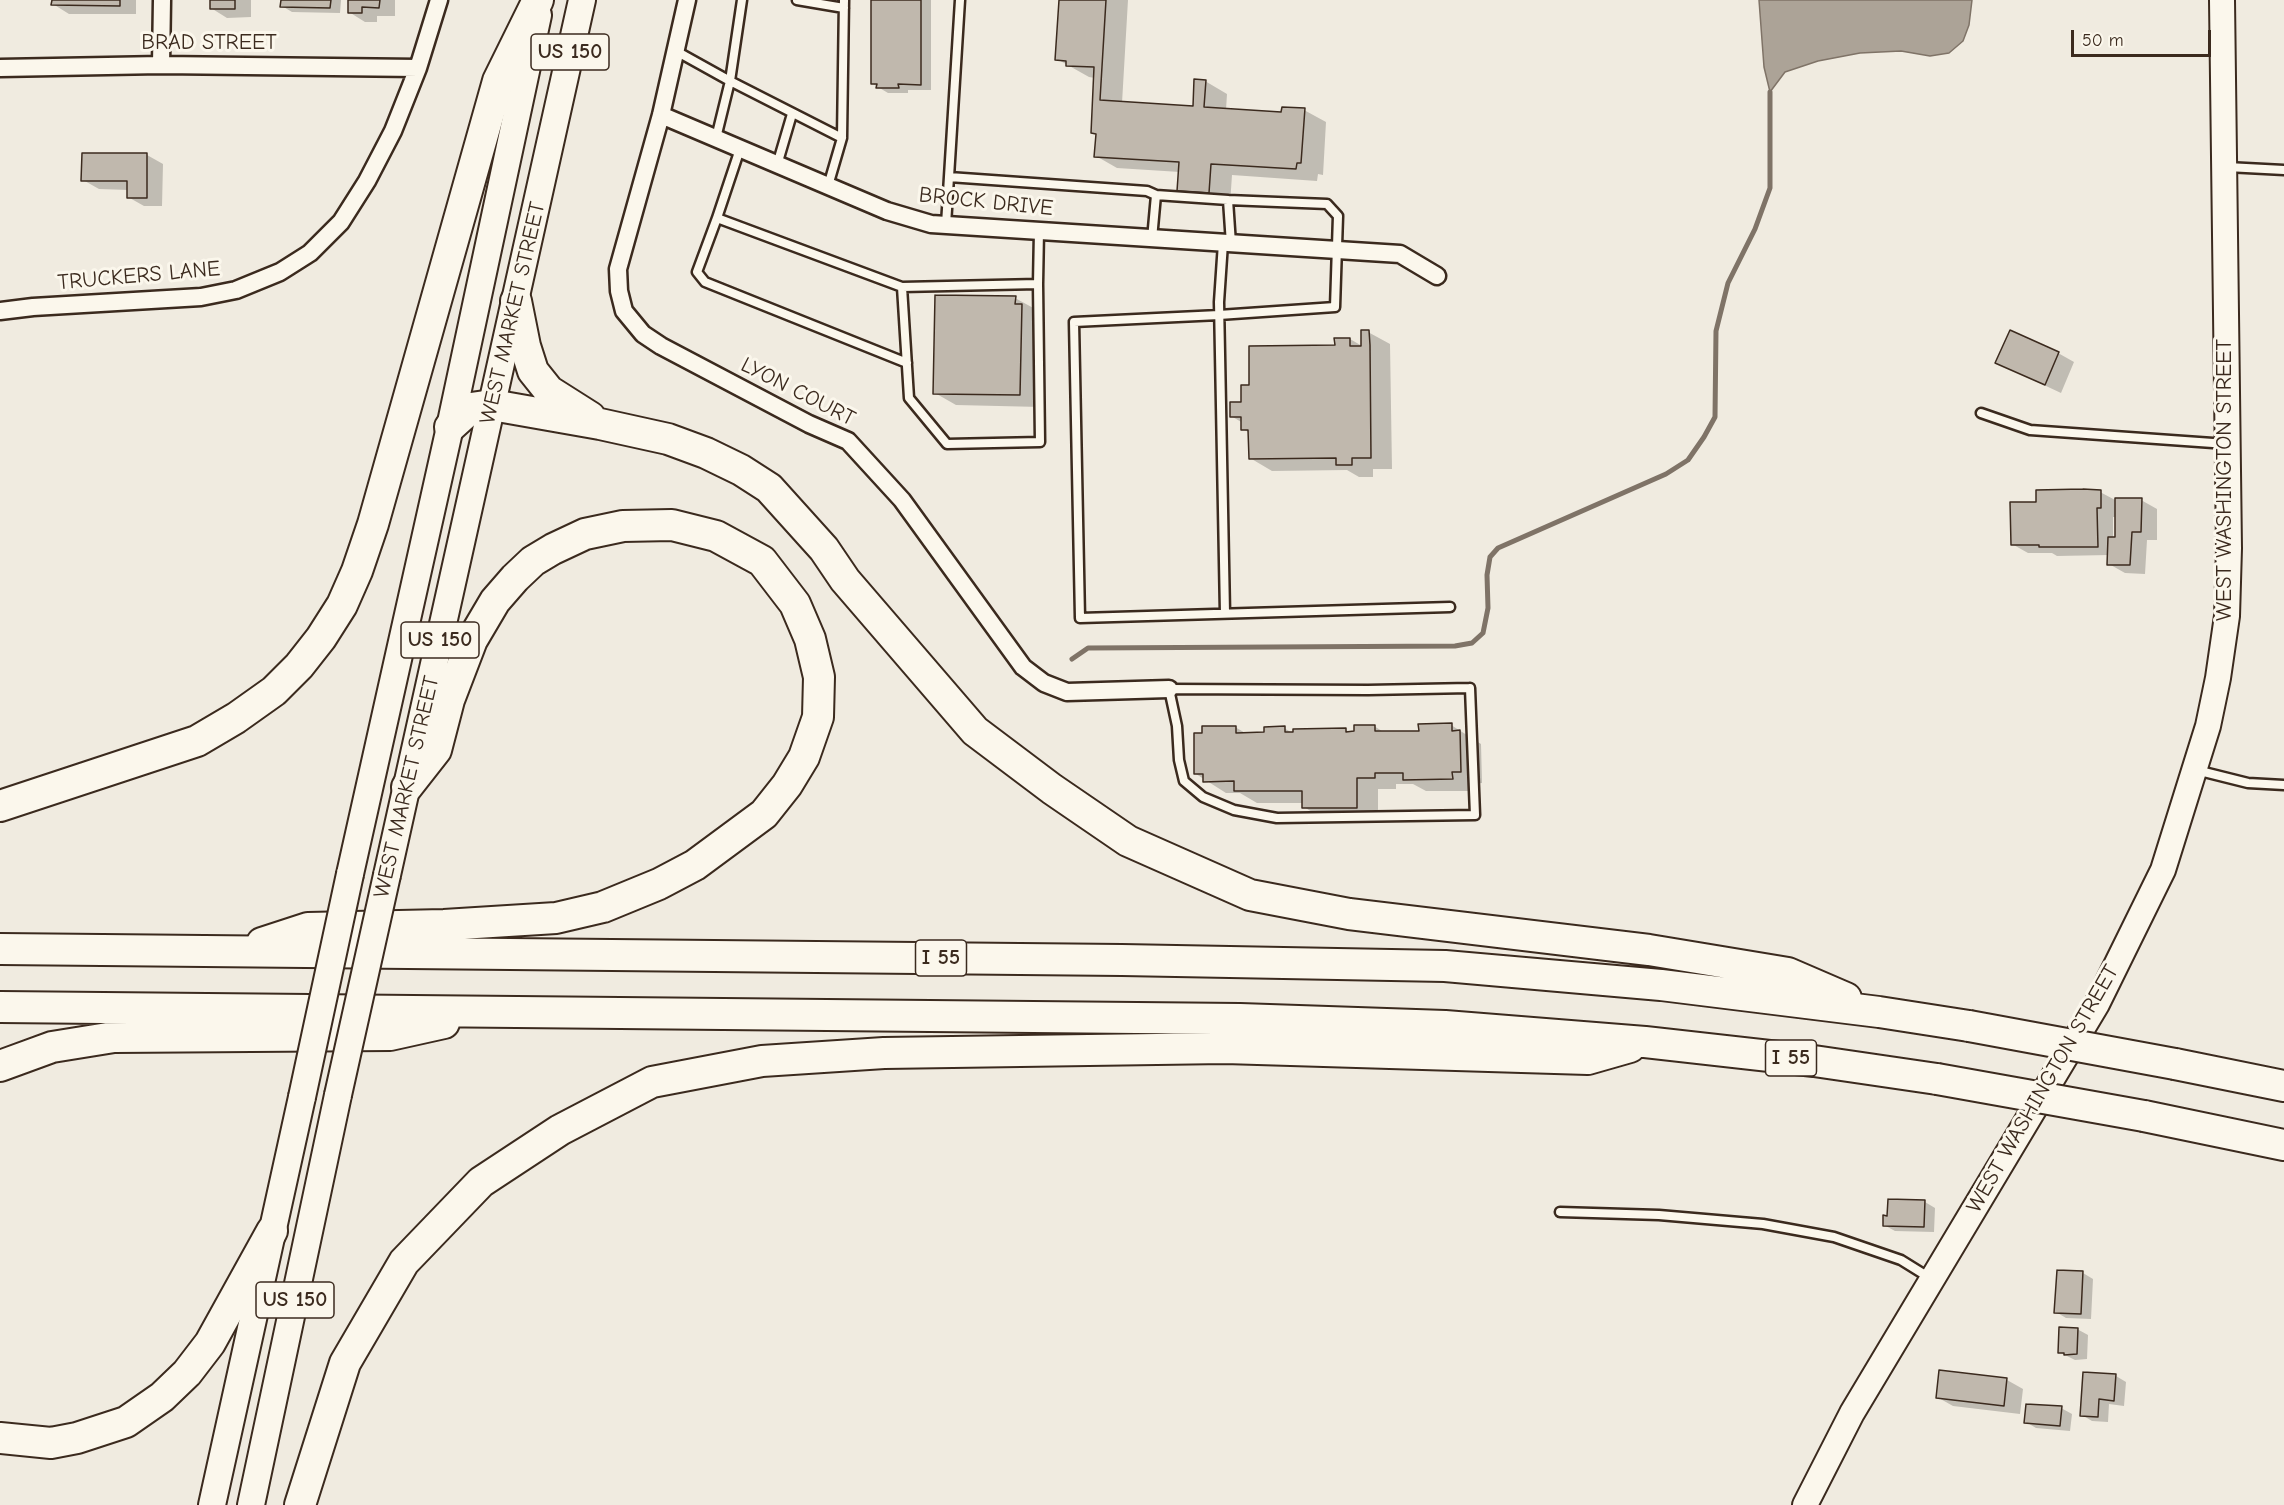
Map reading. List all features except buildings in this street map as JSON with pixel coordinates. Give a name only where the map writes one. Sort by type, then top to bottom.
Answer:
[{"type":"highway","points":[[0,806],[197,741],[236,718],[274,690],[299,666],[321,638],[342,605],[357,571],[376,512],[498,81],[540,0]]},
{"type":"highway","points":[[516,301],[525,346],[533,371],[549,391],[600,424]]},
{"type":"highway","points":[[450,427],[471,408],[492,405],[600,424],[668,439],[706,453],[741,470],[769,488],[824,549],[845,580],[975,730],[1052,789],[1128,841],[1250,896],[1349,914],[1649,950],[1788,973],[1879,1012]]},
{"type":"highway","points":[[238,951],[308,928],[444,925],[556,918],[603,907],[658,884],[695,865],[764,814],[787,785],[804,757],[818,717],[819,677],[810,639],[795,604],[762,561],[716,536],[672,525],[623,526],[585,534],[533,561],[495,601],[472,640],[449,700],[436,750],[407,787]]},
{"type":"highway","name":"I 55","points":[[0,950],[1122,960],[1445,966],[1661,985],[1879,1012],[1969,1026],[2284,1086]]},
{"type":"highway","name":"I 55","points":[[0,1007],[1240,1019],[1445,1026],[1645,1042],[1814,1061],[1937,1079],[2144,1116],[2284,1145]]},
{"type":"highway","points":[[0,1066],[52,1047],[114,1037],[390,1035],[496,1012]]},
{"type":"highway","points":[[300,1505],[345,1363],[404,1262],[481,1182],[560,1130],[652,1082],[762,1061],[884,1053],[1224,1048],[1588,1059],[1645,1042]]},
{"type":"highway","points":[[0,1438],[51,1443],[77,1438],[126,1422],[162,1397],[187,1373],[210,1343],[272,1231]]},
{"type":"main road","name":"WEST MARKET STREET","points":[[212,1505],[450,427],[540,0]]},
{"type":"main road","name":"WEST MARKET STREET","points":[[251,1505],[338,1095],[582,0]]},
{"type":"main road","name":"WEST WASHINGTON STREET","points":[[1809,1495],[1852,1413],[2097,1004],[2163,870],[2195,770],[2218,678],[2227,616],[2229,548],[2222,2]]},
{"type":"main road","points":[[1788,1505],[1809,1495]]},
{"type":"street","points":[[161,65],[162,0]]},
{"type":"street","name":"TRUCKERS LANE","points":[[0,311],[201,297],[236,290],[280,272],[310,253],[341,222],[367,181],[393,130],[418,68],[440,0]]},
{"type":"street","points":[[661,115],[687,0]]},
{"type":"street","name":"BRAD STREET","points":[[0,68],[161,65],[418,68]]},
{"type":"street","name":"BROCK DRIVE","points":[[661,115],[887,212],[931,224],[1400,254],[1437,276]]},
{"type":"street","name":"LYON COURT","points":[[661,115],[618,269],[619,291],[624,311],[643,334],[809,424],[848,441],[902,500],[1023,667],[1044,682],[1067,692],[1169,689]]},
{"type":"lane","points":[[716,138],[730,81],[742,0]]},
{"type":"lane","points":[[797,0],[844,4],[842,138],[828,186]]},
{"type":"lane","points":[[946,225],[960,0]]},
{"type":"lane","points":[[676,51],[792,114],[842,138]]},
{"type":"lane","points":[[777,165],[792,114]]},
{"type":"lane","points":[[740,149],[697,272],[705,282],[907,363]]},
{"type":"lane","points":[[2223,167],[2284,170]]},
{"type":"lane","points":[[949,177],[1147,191],[1156,195],[1327,204],[1338,216],[1335,307],[1074,322],[1080,618],[1450,607]]},
{"type":"lane","points":[[1152,239],[1156,195]]},
{"type":"lane","points":[[1225,613],[1219,315],[1227,243],[1228,200]]},
{"type":"lane","points":[[717,219],[902,287],[1038,284]]},
{"type":"lane","points":[[902,287],[909,398],[947,444],[1040,442],[1039,231]]},
{"type":"lane","points":[[1981,413],[2030,430],[2228,444]]},
{"type":"lane","points":[[1470,688],[1475,815],[1277,818],[1234,810],[1203,797],[1184,781],[1179,760],[1178,726],[1169,689],[1470,688]]},
{"type":"lane","points":[[2195,770],[2248,783],[2284,785]]},
{"type":"lane","points":[[1560,1212],[1659,1215],[1773,1226],[1845,1240],[1901,1260],[1932,1279]]},
{"type":"shaded area","points":[[1759,0],[1972,0],[1969,25],[1963,41],[1949,53],[1930,56],[1901,51],[1860,53],[1818,61],[1785,72],[1770,92],[1764,67]]},
{"type":"waterway","points":[[1072,659],[1088,648],[1455,646],[1472,643],[1483,633],[1488,608],[1487,575],[1490,557],[1498,548],[1666,474],[1688,460],[1715,417],[1716,331],[1728,283],[1755,229],[1770,188],[1770,92]]}]
